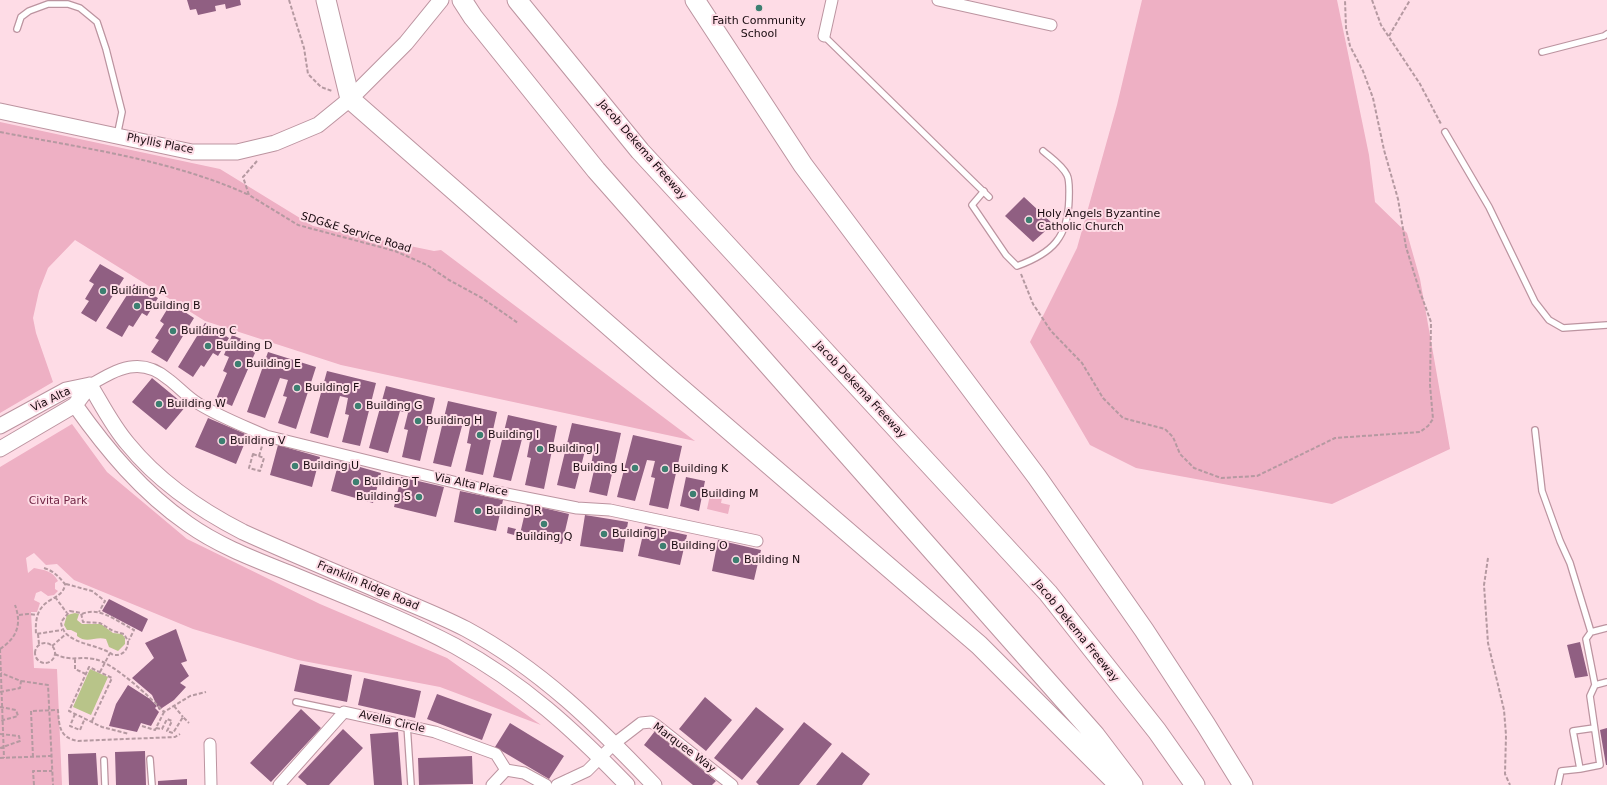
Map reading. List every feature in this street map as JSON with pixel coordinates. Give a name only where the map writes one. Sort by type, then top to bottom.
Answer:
[{"type":"highway","points":[[326,0],[350,99],[664,374],[979,645],[1119,785]]},
{"type":"highway","points":[[462,0],[473,17],[596,170],[1095,735],[1133,785]]},
{"type":"highway","name":"Jacob Dekema Freeway","points":[[517,0],[640,151],[1048,593],[1157,731],[1195,785]]},
{"type":"highway","points":[[695,0],[803,165],[1037,476],[1133,614],[1206,725],[1243,785]]},
{"type":"street","name":"Phyllis Place","points":[[0,111],[192,152],[237,152],[275,143],[318,125],[350,99],[406,43],[441,0]]},
{"type":"street","points":[[824,36],[832,0]]},
{"type":"street","points":[[938,0],[1051,25]]},
{"type":"street","name":"Via Alta Place","points":[[90,385],[118,369],[143,366],[166,377],[198,404],[266,436],[486,490],[577,508],[610,510],[757,541]]},
{"type":"street","name":"Via Alta","points":[[0,426],[66,390],[90,385]]},
{"type":"street","name":"Via Alta","points":[[0,449],[76,405],[90,385]]},
{"type":"street","name":"Franklin Ridge Road","points":[[90,385],[127,444],[164,481],[184,496],[222,522],[465,629],[513,658],[544,680],[581,711],[615,743],[654,785]]},
{"type":"street","name":"Franklin Ridge Road","points":[[76,405],[99,438],[135,479],[158,501],[189,525],[240,553],[338,593],[454,645],[500,673],[562,720],[601,757],[627,785]]},
{"type":"street","name":"Avella Circle","points":[[279,785],[344,712],[435,732],[496,754],[506,770]]},
{"type":"street","points":[[562,720],[571,722],[597,745],[603,748],[615,743]]},
{"type":"street","name":"Marquee Way","points":[[557,785],[587,771],[615,743],[641,723],[651,722],[732,785]]},
{"type":"street","points":[[210,744],[211,785]]},
{"type":"street","points":[[601,757],[613,755],[645,785]]},
{"type":"street","points":[[492,785],[506,770],[524,773],[546,785]]},
{"type":"lane","points":[[17,29],[21,17],[29,11],[48,4],[68,4],[80,8],[96,22],[106,49],[122,112],[117,136]]},
{"type":"lane","points":[[1542,52],[1607,34]]},
{"type":"lane","points":[[824,36],[989,197]]},
{"type":"lane","points":[[1445,132],[1488,207],[1535,302],[1548,320],[1563,328],[1607,325]]},
{"type":"lane","points":[[984,191],[972,205],[1006,255],[1018,266],[1034,260],[1060,239],[1068,217],[1068,176],[1061,166],[1043,151]]},
{"type":"lane","points":[[1535,430],[1542,491],[1570,563],[1591,632]]},
{"type":"lane","points":[[1558,785],[1561,771],[1600,765],[1590,696],[1596,685],[1586,639],[1591,632],[1607,628]]},
{"type":"lane","points":[[1596,685],[1607,682]]},
{"type":"lane","points":[[296,702],[344,712]]},
{"type":"lane","points":[[407,725],[411,785]]},
{"type":"lane","points":[[1580,769],[1573,731],[1594,728]]},
{"type":"lane","points":[[150,759],[152,785]]},
{"type":"lane","points":[[104,760],[105,785]]},
{"type":"path","points":[[289,0],[304,48],[308,74],[321,87]]},
{"type":"path","points":[[1018,266],[1033,304],[1051,331],[1082,363],[1103,398],[1123,418],[1165,428],[1173,437],[1180,454],[1194,468],[1222,478],[1256,476],[1335,438],[1420,432],[1428,426],[1433,419],[1430,386],[1431,322],[1406,247],[1398,199],[1384,150],[1373,98],[1363,71],[1350,46],[1346,28],[1345,0]]},
{"type":"path","points":[[1372,0],[1381,25],[1420,84],[1445,132]]},
{"type":"path","points":[[1389,36],[1410,0]]},
{"type":"path","name":"SDG&E Service Road","points":[[0,132],[191,172],[226,184],[249,195],[298,225],[395,251],[428,265],[449,280],[482,298],[518,323]]},
{"type":"path","points":[[249,195],[243,178],[261,157]]},
{"type":"path","points":[[259,456],[264,443]]},
{"type":"path","points":[[253,454],[259,456],[264,458],[260,471],[249,468],[253,454]]},
{"type":"path","points":[[1488,558],[1484,585],[1488,643],[1504,710],[1506,774],[1510,785]]},
{"type":"path","points":[[44,568],[52,570],[66,584],[92,592],[105,601],[99,612]]},
{"type":"path","points":[[55,654],[51,661],[41,662],[35,654],[36,648],[39,644],[38,634],[36,634],[37,615],[45,602],[55,597],[66,584]]},
{"type":"path","points":[[55,597],[67,613]]},
{"type":"path","points":[[4,758],[1,721],[0,649],[15,637],[19,621],[15,605]]},
{"type":"path","points":[[77,612],[82,614],[87,612],[99,612],[134,630],[128,641],[127,650],[123,654],[113,655],[82,643],[66,634],[63,630],[61,622],[67,613],[77,612]]},
{"type":"path","points":[[82,614],[84,622],[100,623],[113,632],[124,634],[128,641]]},
{"type":"path","points":[[18,615],[37,615]]},
{"type":"path","points":[[38,634],[63,630]]},
{"type":"path","points":[[52,646],[66,634]]},
{"type":"path","points":[[39,644],[48,643],[52,646],[55,654]]},
{"type":"path","points":[[100,672],[110,653]]},
{"type":"path","points":[[55,654],[75,659],[96,659],[151,697],[164,712]]},
{"type":"path","points":[[75,659],[75,669],[86,674]]},
{"type":"path","points":[[92,721],[112,678],[89,667],[69,711],[102,727],[129,734]]},
{"type":"path","points":[[1,673],[21,682],[48,685],[52,785]]},
{"type":"path","points":[[1,692],[20,688],[21,682]]},
{"type":"path","points":[[156,728],[164,712],[190,696],[206,692]]},
{"type":"path","points":[[174,706],[189,724]]},
{"type":"path","points":[[1,707],[16,710],[18,716],[1,721]]},
{"type":"path","points":[[33,757],[31,711],[58,710],[59,727],[63,734],[72,740],[175,738],[180,734]]},
{"type":"path","points":[[76,714],[70,726],[80,730],[85,718]]},
{"type":"path","points":[[142,726],[155,730],[156,728],[162,729],[167,719],[172,721],[167,731],[173,733],[184,717]]},
{"type":"path","points":[[0,734],[19,736],[20,741],[0,748]]},
{"type":"path","points":[[0,758],[51,756]]},
{"type":"path","points":[[34,785],[33,771],[52,771]]},
{"type":"green space","points":[[1142,0],[1337,0],[1369,155],[1375,202],[1407,233],[1420,279],[1450,449],[1332,504],[1136,468],[1090,445],[1030,342],[1077,248],[1117,105]]},
{"type":"green space","points":[[0,122],[220,169],[313,226],[434,251],[441,250],[695,441],[341,365],[205,321],[75,240],[48,268],[39,291],[33,318],[36,333],[53,382],[0,413]]},
{"type":"green space","name":"Civita Park","points":[[72,424],[107,472],[187,539],[320,604],[447,658],[541,725],[440,687],[298,660],[193,629],[74,580],[57,564],[46,565],[34,553],[26,558],[28,573],[34,568],[45,570],[54,575],[58,581],[55,583],[55,589],[58,591],[54,595],[48,596],[41,591],[36,593],[34,600],[40,603],[37,612],[31,612],[34,668],[57,669],[62,785],[0,785],[0,467]]},
{"type":"green space","points":[[710,495],[722,498],[721,503],[730,505],[728,514],[707,509]]},
{"type":"shaded area","points":[[75,613],[79,614],[77,620],[82,624],[101,624],[113,633],[122,634],[125,638],[125,644],[118,651],[109,647],[106,639],[98,638],[88,640],[77,636],[77,633],[71,630],[67,630],[64,625],[67,615]]},
{"type":"shaded area","points":[[90,669],[108,677],[91,715],[73,707]]},
{"type":"building","points":[[187,0],[240,0],[241,5],[226,9],[225,4],[215,6],[216,11],[198,15],[196,9],[190,10]]},
{"type":"building","name":"Holy Angels Byzantine Catholic Church","points":[[1024,197],[1053,224],[1033,242],[1005,216]]},
{"type":"building","name":"Building A","points":[[100,264],[124,278],[96,322],[81,313],[89,301],[85,299],[94,284],[89,281]]},
{"type":"building","name":"Building B","points":[[134,284],[158,298],[147,316],[142,313],[133,327],[129,325],[122,337],[106,328]]},
{"type":"building","name":"Building C","points":[[171,303],[194,318],[167,362],[151,352],[159,340],[155,338],[164,324],[160,321]]},
{"type":"building","name":"Building D","points":[[205,323],[229,338],[218,356],[213,353],[204,367],[201,365],[193,377],[178,367]]},
{"type":"building","name":"Building E","points":[[232,335],[258,346],[232,406],[216,399],[227,373],[223,371],[229,357],[224,355]]},
{"type":"building","points":[[268,352],[316,367],[296,429],[278,423],[287,397],[283,396],[288,380],[280,378],[265,418],[247,412]]},
{"type":"building","points":[[327,371],[376,383],[360,446],[342,442],[349,415],[345,414],[348,398],[340,396],[328,438],[310,433]]},
{"type":"building","name":"Building W","points":[[152,378],[186,406],[166,430],[132,402]]},
{"type":"building","points":[[386,386],[435,398],[420,461],[402,457],[408,430],[404,429],[408,413],[400,411],[388,453],[369,448]]},
{"type":"building","points":[[448,401],[497,412],[483,475],[465,471],[471,444],[467,443],[470,427],[462,426],[451,467],[433,463]]},
{"type":"building","points":[[508,415],[557,426],[544,489],[525,485],[531,458],[527,457],[530,441],[522,439],[511,481],[493,477]]},
{"type":"building","name":"Building V","points":[[208,418],[248,435],[236,464],[195,447]]},
{"type":"building","points":[[572,423],[621,433],[607,496],[589,492],[595,466],[591,465],[594,449],[586,447],[575,489],[557,485]]},
{"type":"building","points":[[633,435],[682,446],[668,509],[649,505],[655,478],[651,477],[655,461],[647,460],[635,501],[617,497]]},
{"type":"building","name":"Building U","points":[[278,445],[320,457],[312,487],[270,475]]},
{"type":"building","name":"Building T","points":[[339,461],[381,473],[373,503],[331,491]]},
{"type":"building","name":"Building S","points":[[401,477],[444,487],[436,517],[394,507]]},
{"type":"building","name":"Building M","points":[[686,477],[705,481],[699,511],[680,506]]},
{"type":"building","name":"Building R","points":[[460,491],[503,500],[496,531],[454,522]]},
{"type":"building","name":"Building Q","points":[[527,504],[569,514],[562,544],[520,534]]},
{"type":"building","name":"Building P","points":[[585,515],[628,522],[623,552],[580,546]]},
{"type":"building","name":"Building O","points":[[645,526],[687,535],[680,565],[638,556]]},
{"type":"building","points":[[508,527],[516,529],[514,535],[507,533]]},
{"type":"building","name":"Building N","points":[[718,540],[761,550],[754,580],[712,571]]},
{"type":"building","points":[[109,599],[148,619],[142,632],[102,611]]},
{"type":"building","points":[[176,629],[187,661],[181,663],[189,676],[180,683],[186,687],[174,700],[159,710],[152,695],[132,678],[154,658],[145,643]]},
{"type":"building","points":[[1580,642],[1588,676],[1575,678],[1567,645]]},
{"type":"building","points":[[300,664],[352,675],[347,702],[294,691]]},
{"type":"building","points":[[364,678],[421,691],[415,718],[358,705]]},
{"type":"building","points":[[128,685],[150,699],[157,706],[155,708],[159,712],[151,726],[141,723],[137,732],[109,726],[116,704]]},
{"type":"building","points":[[437,694],[492,714],[482,740],[427,719]]},
{"type":"building","points":[[705,697],[732,720],[706,751],[679,729]]},
{"type":"building","points":[[756,707],[784,729],[742,780],[714,758]]},
{"type":"building","points":[[301,709],[321,728],[271,782],[250,763]]},
{"type":"building","points":[[804,722],[832,744],[799,785],[759,785],[756,782]]},
{"type":"building","points":[[510,723],[564,756],[549,779],[495,747]]},
{"type":"building","points":[[1607,728],[1607,765],[1606,765],[1600,730]]},
{"type":"building","points":[[343,729],[363,748],[329,785],[307,785],[298,777]]},
{"type":"building","points":[[655,731],[716,781],[712,785],[693,785],[644,745]]},
{"type":"building","points":[[398,732],[402,785],[374,785],[370,734]]},
{"type":"building","points":[[145,751],[146,785],[116,785],[115,752]]},
{"type":"building","points":[[842,752],[870,774],[862,785],[816,785]]},
{"type":"building","points":[[96,753],[98,785],[69,785],[68,754]]},
{"type":"building","points":[[472,756],[473,784],[419,785],[418,758]]},
{"type":"building","points":[[187,779],[187,785],[158,785],[158,781]]},
{"type":"place","name":"Faith Community School","points":[[759,8]]},
{"type":"place","name":"Holy Angels Byzantine Catholic Church","points":[[1029,220]]},
{"type":"place","name":"Building A","points":[[103,291]]},
{"type":"place","name":"Building B","points":[[137,306]]},
{"type":"place","name":"Building C","points":[[173,331]]},
{"type":"place","name":"Building D","points":[[208,346]]},
{"type":"place","name":"Building E","points":[[238,364]]},
{"type":"place","name":"Building F","points":[[297,388]]},
{"type":"place","name":"Building W","points":[[159,404]]},
{"type":"place","name":"Building G","points":[[358,406]]},
{"type":"place","name":"Building H","points":[[418,421]]},
{"type":"place","name":"Building I","points":[[480,435]]},
{"type":"place","name":"Building V","points":[[222,441]]},
{"type":"place","name":"Building J","points":[[540,449]]},
{"type":"place","name":"Building U","points":[[295,466]]},
{"type":"place","name":"Building L","points":[[635,468]]},
{"type":"place","name":"Building K","points":[[665,469]]},
{"type":"place","name":"Building T","points":[[356,482]]},
{"type":"place","name":"Building M","points":[[693,494]]},
{"type":"place","name":"Building S","points":[[419,497]]},
{"type":"place","name":"Building R","points":[[478,511]]},
{"type":"place","name":"Building Q","points":[[544,524]]},
{"type":"place","name":"Building P","points":[[604,534]]},
{"type":"place","name":"Building O","points":[[663,546]]},
{"type":"place","name":"Building N","points":[[736,560]]}]
